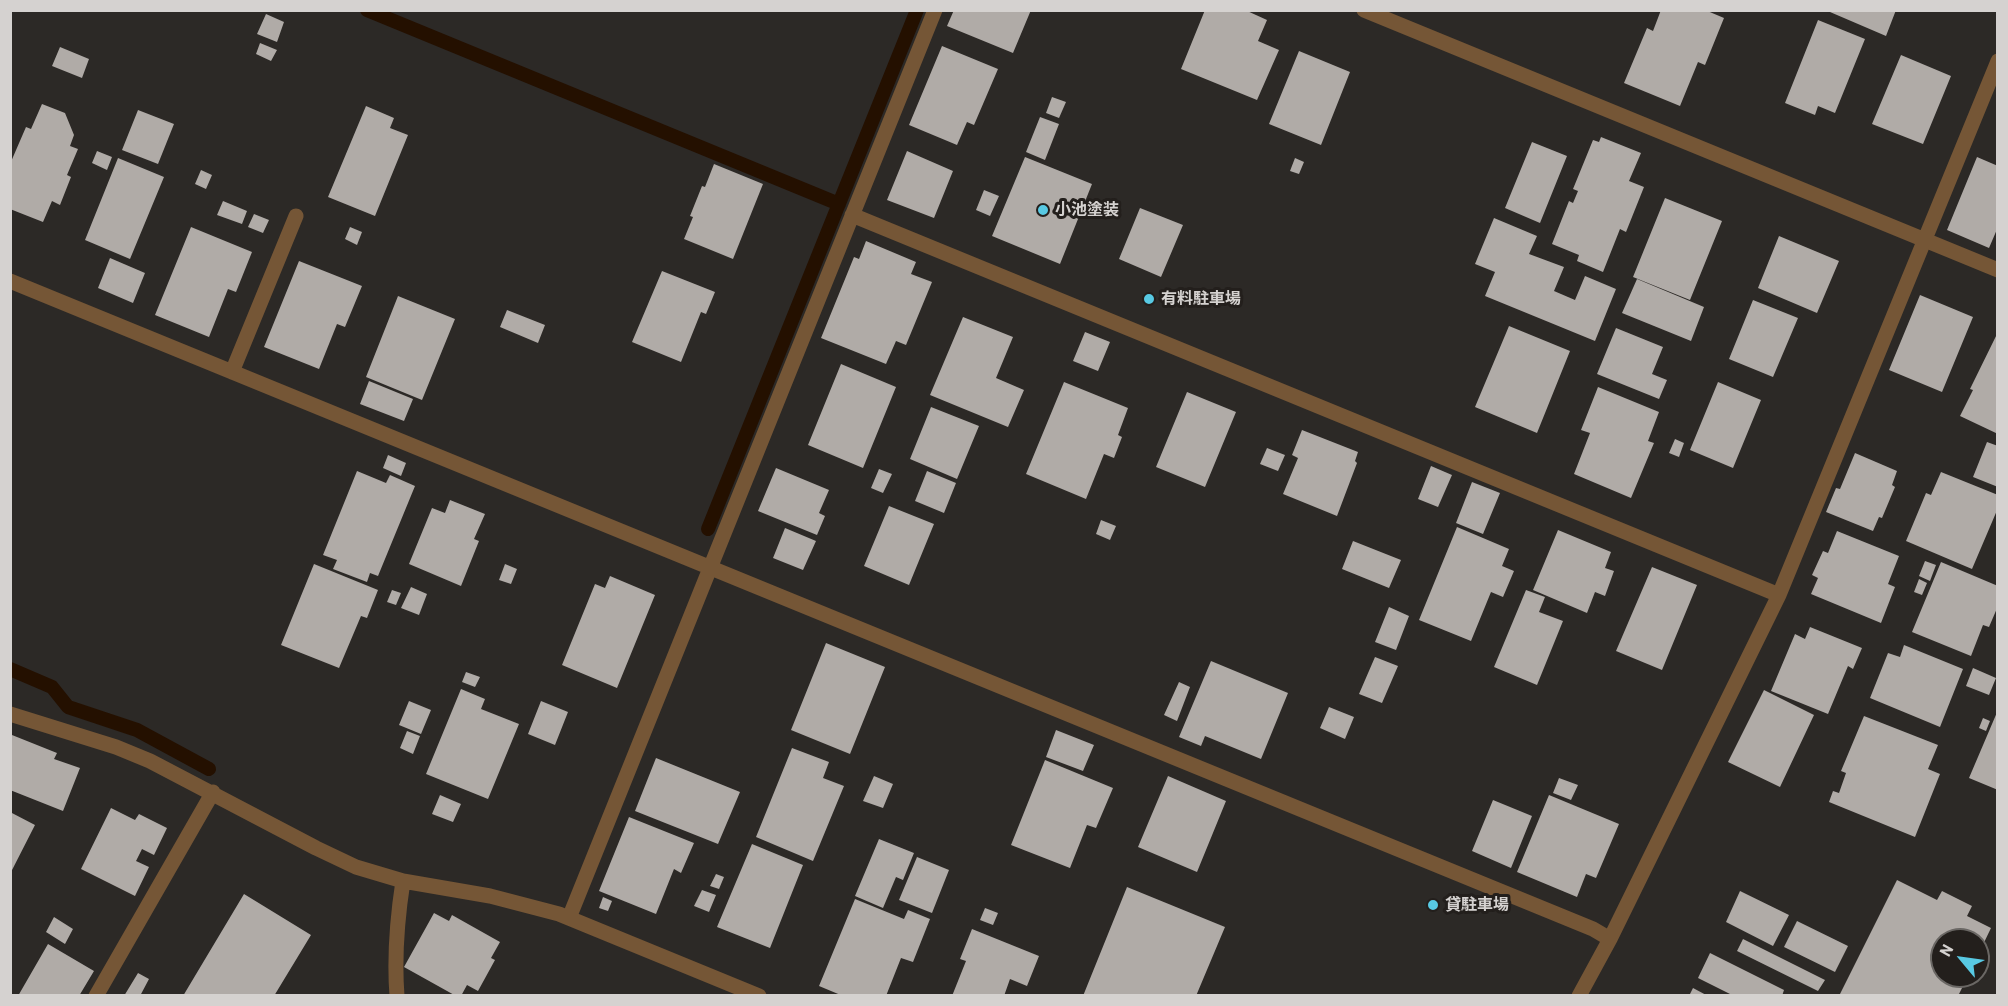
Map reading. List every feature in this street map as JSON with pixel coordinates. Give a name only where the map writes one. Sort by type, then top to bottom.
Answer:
[{"type":"street","points":[[569,918],[935,10]]},
{"type":"street","points":[[1364,10],[1998,270]]},
{"type":"street","points":[[1579,996],[1610,939],[1779,595],[1998,62]]},
{"type":"street","points":[[852,215],[1779,595]]},
{"type":"street","points":[[232,372],[296,216]]},
{"type":"street","points":[[10,281],[1593,929],[1610,939]]},
{"type":"street","points":[[10,714],[150,760],[356,867],[403,881],[490,896],[569,918],[759,996]]},
{"type":"street","points":[[96,996],[213,792]]},
{"type":"street","points":[[398,996],[395,966],[397,918],[403,881]]},
{"type":"building","points":[[954,10],[1031,10],[1013,53],[947,26]]},
{"type":"building","points":[[1205,10],[1245,10],[1267,20],[1258,41],[1279,50],[1257,100],[1181,69]]},
{"type":"building","points":[[1661,10],[1705,10],[1724,18],[1705,65],[1698,62],[1680,106],[1624,83],[1647,28],[1653,31]]},
{"type":"building","points":[[1831,10],[1896,10],[1886,36],[1830,12]]},
{"type":"building","points":[[266,14],[284,22],[277,42],[257,34]]},
{"type":"building","points":[[1818,20],[1865,39],[1835,113],[1818,106],[1815,115],[1785,103]]},
{"type":"building","points":[[260,43],[277,50],[271,61],[256,54]]},
{"type":"building","points":[[942,46],[998,69],[974,125],[967,122],[957,145],[909,125]]},
{"type":"building","points":[[60,47],[89,59],[82,78],[52,66]]},
{"type":"building","points":[[1299,51],[1350,72],[1321,145],[1269,124]]},
{"type":"building","points":[[1901,55],[1951,76],[1923,144],[1872,124]]},
{"type":"building","points":[[1052,97],[1066,102],[1059,118],[1046,113]]},
{"type":"building","points":[[42,104],[65,113],[74,135],[70,146],[78,149],[67,175],[71,177],[60,205],[52,201],[43,222],[10,209],[10,164],[26,127],[31,129]]},
{"type":"building","points":[[366,106],[394,118],[390,128],[408,135],[375,216],[328,197]]},
{"type":"building","points":[[138,110],[174,124],[158,164],[122,150]]},
{"type":"building","points":[[1040,117],[1059,124],[1045,160],[1026,152]]},
{"type":"building","points":[[1601,137],[1641,153],[1629,181],[1644,187],[1626,232],[1620,229],[1603,272],[1577,261],[1579,255],[1552,244],[1569,201],[1573,203],[1578,191],[1573,189],[1593,140],[1599,142]]},
{"type":"building","points":[[1532,142],[1567,156],[1540,223],[1505,208]]},
{"type":"building","points":[[97,151],[112,157],[107,170],[92,163]]},
{"type":"building","points":[[907,151],[953,171],[934,218],[887,200]]},
{"type":"building","points":[[1025,157],[1092,184],[1060,264],[992,236]]},
{"type":"building","points":[[1977,157],[1998,166],[1998,227],[1989,248],[1947,230]]},
{"type":"building","points":[[118,158],[164,177],[130,259],[85,240]]},
{"type":"building","points":[[1295,158],[1304,162],[1299,174],[1290,171]]},
{"type":"building","points":[[714,164],[763,184],[733,259],[684,239],[702,186],[705,187]]},
{"type":"building","points":[[201,170],[212,175],[206,189],[195,184]]},
{"type":"building","points":[[984,190],[999,196],[990,216],[976,210]]},
{"type":"building","points":[[1665,198],[1722,221],[1690,300],[1633,277]]},
{"type":"building","points":[[223,201],[247,211],[242,224],[217,215]]},
{"type":"building","points":[[1140,208],[1183,225],[1161,277],[1119,259]]},
{"type":"building","points":[[254,214],[269,220],[263,233],[248,227]]},
{"type":"building","points":[[1494,218],[1537,236],[1529,254],[1564,267],[1554,291],[1575,300],[1585,276],[1616,289],[1595,341],[1485,296],[1495,272],[1475,264]]},
{"type":"building","points":[[191,227],[252,252],[236,292],[228,289],[209,337],[155,315]]},
{"type":"building","points":[[350,227],[362,232],[357,245],[345,239]]},
{"type":"building","points":[[1779,236],[1839,261],[1817,313],[1758,288]]},
{"type":"building","points":[[866,241],[916,262],[911,274],[932,282],[906,345],[896,341],[886,364],[821,338],[854,257],[859,259]]},
{"type":"building","points":[[110,258],[145,273],[133,303],[98,288]]},
{"type":"building","points":[[299,261],[362,286],[345,327],[337,324],[319,369],[264,347]]},
{"type":"building","points":[[662,271],[715,292],[706,314],[701,312],[681,362],[632,342]]},
{"type":"building","points":[[1637,279],[1704,307],[1691,341],[1622,313]]},
{"type":"building","points":[[1920,295],[1973,317],[1942,392],[1889,370]]},
{"type":"building","points":[[398,296],[455,319],[422,400],[366,377]]},
{"type":"building","points":[[1753,300],[1798,318],[1773,377],[1729,359]]},
{"type":"building","points":[[507,310],[545,325],[538,343],[500,327]]},
{"type":"building","points":[[963,317],[1013,337],[996,378],[1024,390],[1008,427],[930,395]]},
{"type":"building","points":[[1509,326],[1570,351],[1537,433],[1475,407]]},
{"type":"building","points":[[1616,328],[1663,347],[1652,374],[1667,380],[1659,399],[1597,374]]},
{"type":"building","points":[[1085,332],[1110,342],[1098,371],[1073,361]]},
{"type":"building","points":[[1998,332],[1998,434],[1960,416],[1973,390],[1970,389]]},
{"type":"building","points":[[841,364],[896,387],[863,468],[808,445]]},
{"type":"building","points":[[369,381],[413,399],[404,421],[360,404]]},
{"type":"building","points":[[1064,382],[1128,408],[1118,435],[1122,437],[1114,458],[1104,454],[1086,499],[1026,474]]},
{"type":"building","points":[[1718,382],[1761,400],[1733,468],[1690,450]]},
{"type":"building","points":[[1598,387],[1659,412],[1648,441],[1654,443],[1631,498],[1574,474],[1590,433],[1581,430]]},
{"type":"building","points":[[1187,392],[1236,412],[1205,487],[1156,467]]},
{"type":"building","points":[[931,407],[979,426],[957,479],[910,459]]},
{"type":"building","points":[[1302,430],[1358,452],[1355,461],[1357,463],[1337,516],[1283,494],[1298,458],[1292,455]]},
{"type":"building","points":[[1675,439],[1684,443],[1679,457],[1669,453]]},
{"type":"building","points":[[1987,442],[1998,446],[1998,487],[1973,477]]},
{"type":"building","points":[[1267,448],[1285,455],[1278,471],[1260,464]]},
{"type":"building","points":[[1855,453],[1897,471],[1892,485],[1895,487],[1882,518],[1879,517],[1873,531],[1826,512],[1836,488],[1840,489]]},
{"type":"building","points":[[388,455],[406,463],[401,476],[383,468]]},
{"type":"building","points":[[1431,466],[1452,475],[1438,507],[1418,499]]},
{"type":"building","points":[[776,468],[829,490],[819,513],[825,516],[817,535],[758,511]]},
{"type":"building","points":[[879,469],[892,474],[883,493],[871,488]]},
{"type":"building","points":[[357,471],[386,483],[390,475],[415,486],[378,576],[370,573],[367,582],[333,569],[337,560],[323,555]]},
{"type":"building","points":[[927,471],[956,483],[944,513],[915,501]]},
{"type":"building","points":[[1941,472],[1998,495],[1998,508],[1972,569],[1906,541],[1926,493],[1931,495]]},
{"type":"building","points":[[1472,482],[1500,493],[1483,534],[1456,523]]},
{"type":"building","points":[[450,500],[485,514],[474,539],[479,541],[461,586],[409,564],[432,508],[445,513]]},
{"type":"building","points":[[889,506],[934,524],[909,585],[864,566]]},
{"type":"building","points":[[1101,520],[1116,526],[1110,540],[1096,534]]},
{"type":"building","points":[[1457,527],[1509,549],[1502,566],[1514,571],[1503,597],[1491,592],[1471,641],[1419,620]]},
{"type":"building","points":[[785,528],[816,541],[803,570],[773,558]]},
{"type":"building","points":[[1558,530],[1611,552],[1605,568],[1614,571],[1605,596],[1595,592],[1587,613],[1533,590]]},
{"type":"building","points":[[1837,531],[1899,556],[1888,584],[1895,587],[1881,623],[1811,594],[1818,578],[1812,575],[1823,551],[1828,553]]},
{"type":"building","points":[[1353,541],[1401,560],[1389,588],[1342,569]]},
{"type":"building","points":[[1925,561],[1936,565],[1930,581],[1919,576]]},
{"type":"building","points":[[1941,562],[1998,586],[1998,606],[1989,627],[1983,625],[1971,656],[1912,632]]},
{"type":"building","points":[[314,564],[378,590],[367,618],[361,616],[339,668],[281,645]]},
{"type":"building","points":[[505,564],[517,569],[511,584],[499,580]]},
{"type":"building","points":[[1652,567],[1697,585],[1662,670],[1616,651]]},
{"type":"building","points":[[610,576],[655,595],[617,688],[562,665],[595,584],[605,588]]},
{"type":"building","points":[[1919,579],[1927,583],[1922,595],[1914,592]]},
{"type":"building","points":[[411,587],[427,594],[419,615],[401,608]]},
{"type":"building","points":[[392,590],[401,593],[396,605],[387,602]]},
{"type":"building","points":[[1526,590],[1545,597],[1539,612],[1563,621],[1537,685],[1494,667]]},
{"type":"building","points":[[1389,607],[1409,616],[1396,650],[1375,642]]},
{"type":"building","points":[[1810,627],[1862,648],[1853,669],[1848,666],[1828,714],[1771,691],[1795,634],[1805,639]]},
{"type":"building","points":[[826,643],[885,667],[850,754],[791,730]]},
{"type":"building","points":[[1904,645],[1963,669],[1940,727],[1870,698],[1888,653],[1900,657]]},
{"type":"building","points":[[1375,657],[1398,666],[1382,703],[1359,694]]},
{"type":"building","points":[[1211,661],[1288,693],[1261,759],[1205,736],[1201,746],[1179,737]]},
{"type":"building","points":[[1973,668],[1996,678],[1989,695],[1966,686]]},
{"type":"building","points":[[466,672],[480,677],[475,687],[462,682]]},
{"type":"building","points":[[1179,682],[1190,687],[1177,721],[1164,715]]},
{"type":"building","points":[[461,689],[485,699],[481,709],[519,724],[488,799],[426,774]]},
{"type":"building","points":[[1764,690],[1814,715],[1780,787],[1728,762]]},
{"type":"building","points":[[409,701],[431,710],[421,734],[399,725]]},
{"type":"building","points":[[541,701],[568,712],[555,745],[528,734]]},
{"type":"building","points":[[1329,707],[1354,717],[1345,739],[1320,728]]},
{"type":"building","points":[[1998,710],[1998,790],[1969,778]]},
{"type":"building","points":[[1864,716],[1938,745],[1928,769],[1940,774],[1915,837],[1829,802],[1833,791],[1839,793],[1846,773],[1841,771]]},
{"type":"building","points":[[1983,718],[1990,721],[1986,731],[1979,728]]},
{"type":"building","points":[[1056,730],[1094,745],[1083,771],[1046,757]]},
{"type":"building","points":[[407,731],[420,736],[413,754],[400,748]]},
{"type":"building","points":[[12,735],[57,753],[54,759],[80,768],[63,811],[10,790]]},
{"type":"building","points":[[792,748],[829,762],[823,778],[844,786],[813,861],[756,837]]},
{"type":"building","points":[[656,758],[740,792],[718,844],[635,811]]},
{"type":"building","points":[[1045,760],[1113,788],[1096,828],[1087,825],[1070,868],[1011,845]]},
{"type":"building","points":[[874,776],[893,784],[883,808],[863,801]]},
{"type":"building","points":[[1168,776],[1226,801],[1197,872],[1138,847]]},
{"type":"building","points":[[1559,778],[1578,785],[1571,800],[1553,793]]},
{"type":"building","points":[[440,795],[461,804],[453,822],[432,814]]},
{"type":"building","points":[[1549,795],[1619,824],[1596,878],[1586,874],[1577,897],[1517,872]]},
{"type":"building","points":[[1493,800],[1532,816],[1511,868],[1472,851]]},
{"type":"building","points":[[111,808],[135,820],[139,814],[167,828],[154,855],[142,849],[136,861],[149,867],[135,896],[81,869]]},
{"type":"building","points":[[10,812],[35,825],[10,874]]},
{"type":"building","points":[[629,817],[694,843],[681,873],[674,869],[656,914],[599,891]]},
{"type":"building","points":[[879,839],[914,853],[903,880],[896,877],[883,908],[855,896]]},
{"type":"building","points":[[752,844],[803,865],[770,948],[717,927]]},
{"type":"building","points":[[917,857],[949,870],[932,913],[899,900]]},
{"type":"building","points":[[716,874],[724,877],[719,889],[710,886]]},
{"type":"building","points":[[1897,880],[1937,900],[1942,891],[1972,906],[1967,916],[1991,928],[1990,930],[1990,928],[1930,928],[1930,988],[1962,988],[1958,996],[1839,996]]},
{"type":"building","points":[[1127,887],[1225,927],[1196,996],[1083,996]]},
{"type":"building","points":[[702,890],[716,895],[709,912],[694,906]]},
{"type":"building","points":[[1740,891],[1789,915],[1773,946],[1726,922]]},
{"type":"building","points":[[244,894],[311,935],[274,996],[183,996]]},
{"type":"building","points":[[603,897],[612,901],[608,911],[599,908]]},
{"type":"building","points":[[855,899],[904,919],[908,910],[930,919],[913,962],[901,958],[886,996],[843,996],[819,986]]},
{"type":"building","points":[[985,908],[998,913],[993,925],[980,920]]},
{"type":"building","points":[[434,913],[449,921],[452,915],[500,942],[491,958],[495,960],[478,991],[467,985],[461,996],[456,996],[404,967]]},
{"type":"building","points":[[54,917],[73,929],[65,944],[46,932]]},
{"type":"building","points":[[1797,921],[1848,946],[1835,972],[1784,947]]},
{"type":"building","points":[[972,929],[1039,956],[1027,986],[1010,979],[1004,996],[952,996],[966,961],[960,959]]},
{"type":"building","points":[[1743,939],[1825,980],[1818,991],[1737,951]]},
{"type":"building","points":[[48,944],[94,971],[79,996],[18,996]]},
{"type":"building","points":[[1710,953],[1784,990],[1782,996],[1734,996],[1698,978]]},
{"type":"building","points":[[138,973],[149,979],[140,996],[124,996]]},
{"type":"building","points":[[1693,988],[1708,996],[1689,996]]},
{"type":"waterway","points":[[367,10],[839,204]]},
{"type":"waterway","points":[[708,529],[917,10]]},
{"type":"waterway","points":[[10,669],[52,687],[68,707],[137,730],[209,769]]},
{"type":"place","name":"小池塗装","points":[[1043,210]]},
{"type":"place","name":"有料駐車場","points":[[1149,299]]},
{"type":"place","name":"貸駐車場","points":[[1433,905]]}]
